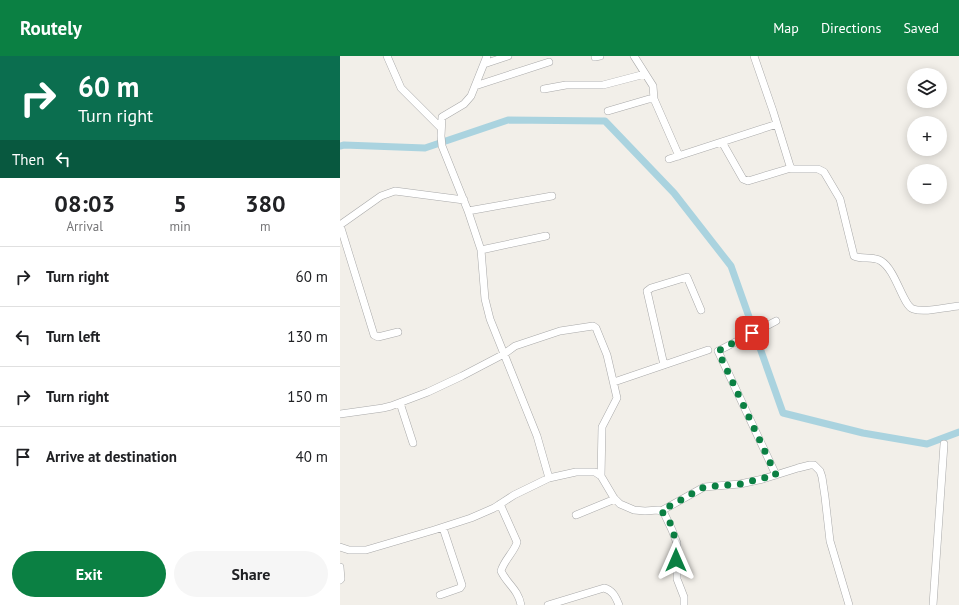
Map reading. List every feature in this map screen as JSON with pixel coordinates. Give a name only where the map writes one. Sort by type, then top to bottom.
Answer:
[{"type":"street","points":[[387,56],[401,88],[441,132]]},
{"type":"street","points":[[487,56],[471,96],[467,101],[442,117],[442,146],[464,200],[481,250],[485,299],[490,319],[537,436],[549,478]]},
{"type":"street","points":[[484,64],[508,56]]},
{"type":"street","points":[[634,56],[654,87],[654,99],[679,156]]},
{"type":"street","points":[[754,56],[791,168]]},
{"type":"street","points":[[475,86],[549,62]]},
{"type":"street","points":[[544,89],[566,86],[603,85],[645,74]]},
{"type":"street","points":[[608,110],[654,99]]},
{"type":"street","points":[[669,159],[777,124]]},
{"type":"street","points":[[722,142],[743,179],[748,182],[791,168],[818,169],[824,172],[840,199],[854,255],[856,257],[874,258],[883,262],[888,267],[897,282],[908,306],[912,309],[919,310],[959,306]]},
{"type":"street","points":[[398,332],[378,337],[374,335],[340,225],[381,196],[395,191],[464,200]]},
{"type":"street","points":[[468,211],[552,196]]},
{"type":"street","points":[[481,250],[546,236]]},
{"type":"street","points":[[664,365],[651,312],[647,292],[648,290],[687,277],[701,310]]},
{"type":"street","points":[[776,321],[718,351],[776,475]]},
{"type":"street","points":[[340,414],[383,408],[400,403],[436,389],[504,354],[515,346],[560,330],[593,326],[596,328],[606,351],[617,399],[602,427],[601,476]]},
{"type":"street","points":[[614,382],[708,350]]},
{"type":"street","points":[[400,403],[412,443]]},
{"type":"street","points":[[933,605],[944,444]]},
{"type":"street","points":[[340,548],[348,550],[366,550],[443,528],[471,518],[549,478],[576,472],[595,472],[601,476],[614,500],[620,504],[634,510],[661,511],[704,487],[740,484],[776,475],[810,464],[814,465],[820,471],[825,497],[830,541],[849,605]]},
{"type":"street","points":[[576,515],[614,500]]},
{"type":"street","points":[[500,504],[517,542],[506,559],[501,571],[516,590],[521,605]]},
{"type":"street","points":[[661,511],[669,523],[675,537],[677,579],[684,597],[684,605]]},
{"type":"street","points":[[440,595],[460,588],[462,585],[443,528]]},
{"type":"street","points":[[340,567],[340,580]]},
{"type":"street","points":[[548,605],[604,588],[612,592],[619,605]]},
{"type":"waterway","points":[[340,146],[425,148],[508,120],[605,121],[674,193],[731,266],[783,413],[863,433],[927,444],[959,432]]},
{"type":"route","points":[[676,560],[675,537],[664,513],[661,511],[704,487],[740,484],[776,475],[718,351],[752,333]]}]
